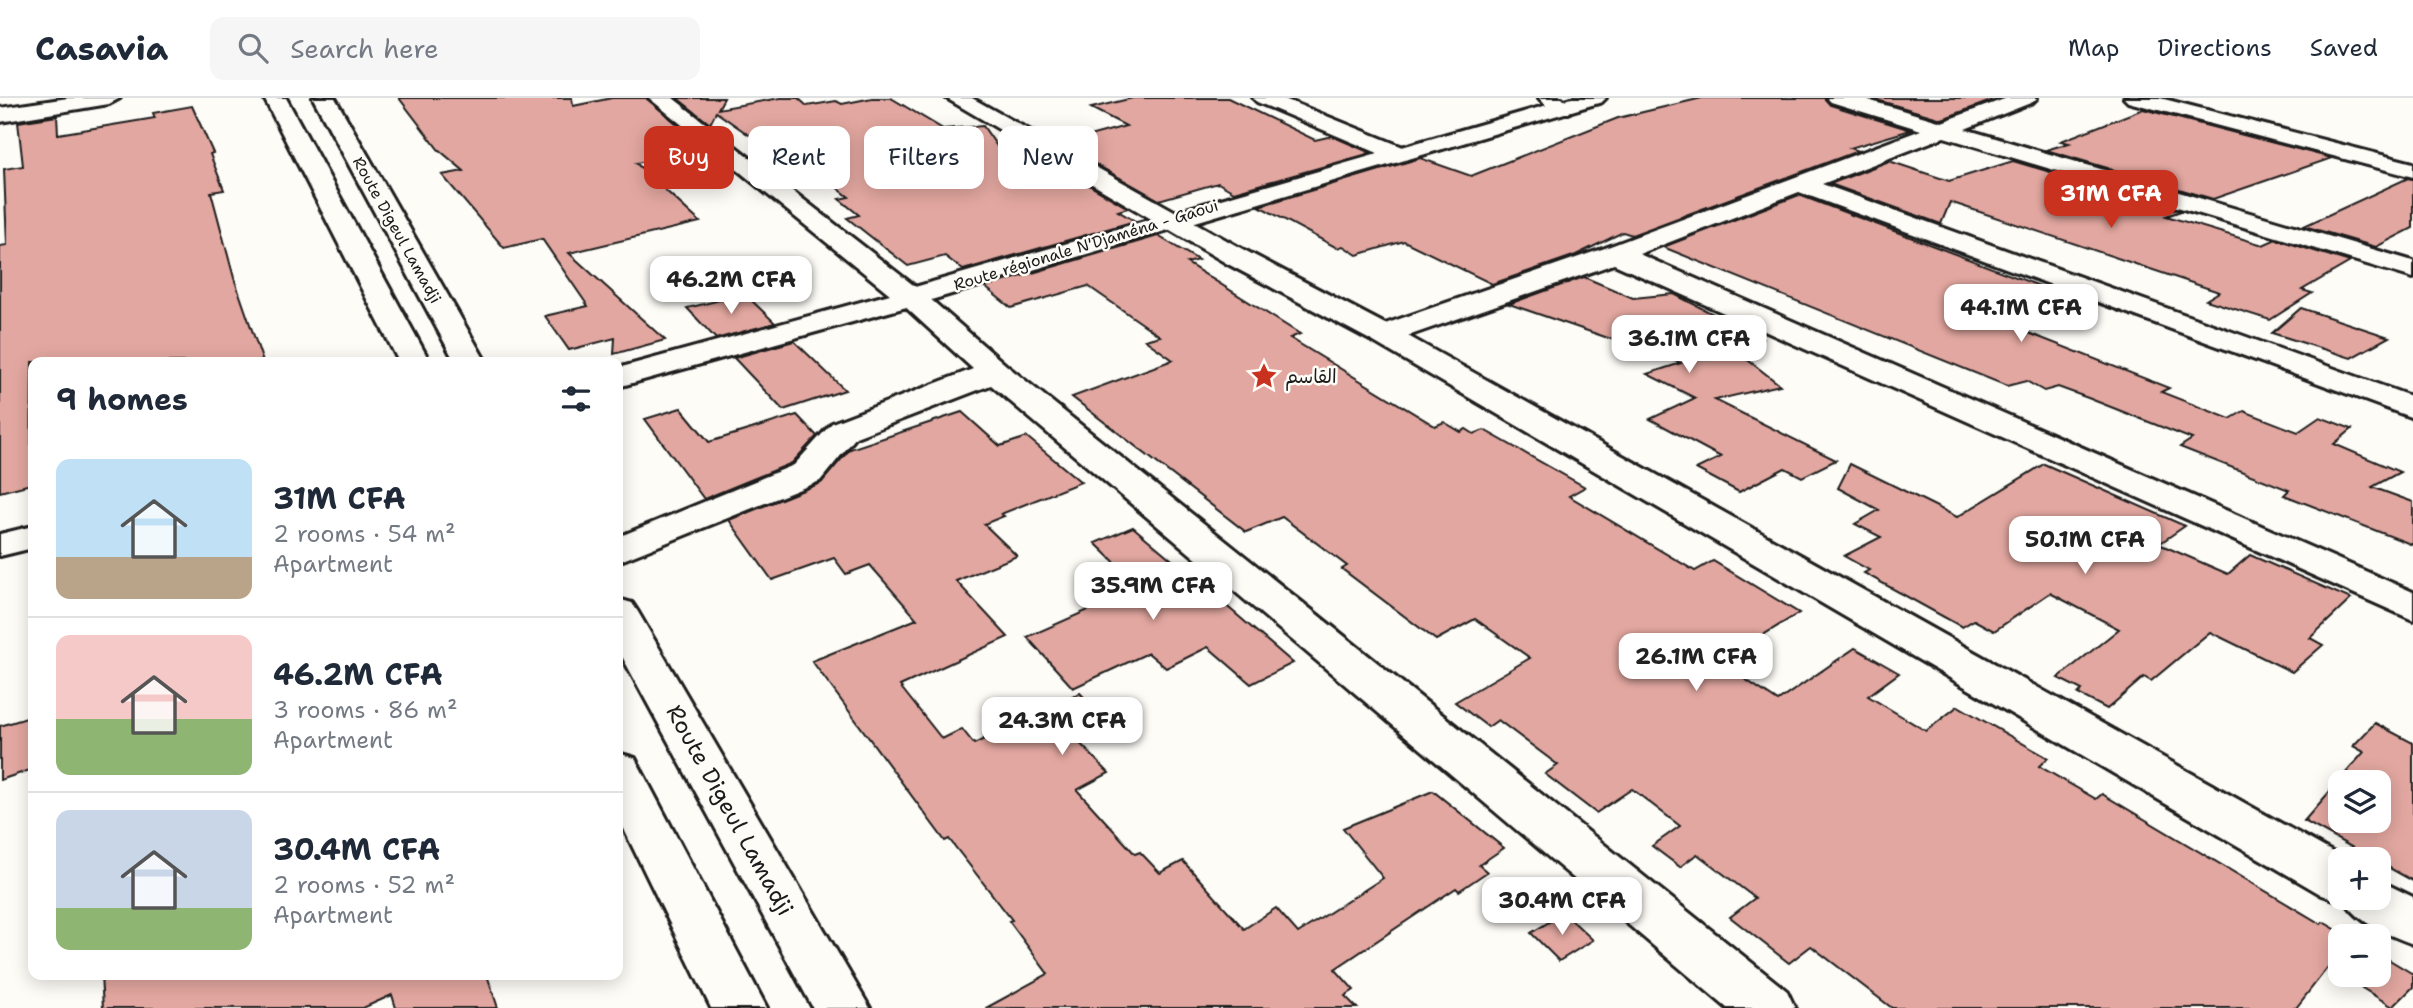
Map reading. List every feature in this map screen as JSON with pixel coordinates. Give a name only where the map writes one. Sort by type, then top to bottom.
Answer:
[{"type":"street","points":[[0,115],[109,98]]},
{"type":"street","points":[[275,98],[412,357]]},
{"type":"street","name":"Route Digeul Lamadji","points":[[324,98],[468,357]]},
{"type":"street","points":[[660,98],[911,298],[995,372],[1768,1008]]},
{"type":"street","points":[[957,98],[1382,335],[2328,874]]},
{"type":"street","points":[[1264,98],[1400,154]]},
{"type":"street","name":"Route régionale N'Djaména - Gaoui","points":[[623,377],[911,298],[1400,154],[1556,103],[1595,98]]},
{"type":"street","points":[[1838,98],[2413,270]]},
{"type":"street","points":[[1382,335],[1615,254],[2026,98]]},
{"type":"street","points":[[2135,98],[2413,170]]},
{"type":"street","points":[[1799,184],[2413,408]]},
{"type":"street","points":[[1615,254],[2413,607]]},
{"type":"street","points":[[623,549],[807,473],[844,430],[995,372]]},
{"type":"street","points":[[0,545],[28,538]]},
{"type":"street","name":"Route Digeul Lamadji","points":[[623,621],[842,1008]]},
{"type":"street","points":[[623,780],[739,1008]]},
{"type":"street","points":[[2391,910],[2413,922]]},
{"type":"building","points":[[399,98],[572,98],[573,106],[612,98],[646,98],[680,126],[644,126],[644,162],[636,163],[644,170],[644,189],[664,189],[700,222],[569,253],[665,340],[614,354],[615,338],[569,350],[545,316],[588,306],[542,239],[504,248],[442,175],[464,171],[438,149]]},
{"type":"building","points":[[677,98],[724,98],[718,109],[780,98],[798,98],[807,106],[836,101],[842,104],[872,98],[891,98],[938,126],[864,126],[864,189],[984,189],[984,127],[998,148],[998,189],[1095,189],[1128,208],[1118,211],[1135,221],[963,270],[945,256],[908,266],[847,218],[859,215],[839,199],[849,197],[839,189],[850,189],[850,126],[748,126],[748,134],[716,112],[710,124]]},
{"type":"building","points":[[1133,98],[1228,98],[1315,140],[1332,136],[1371,153],[1234,192],[1218,183],[1159,200],[1098,165],[1098,134],[1126,126],[1091,108]]},
{"type":"building","points":[[1702,98],[1824,98],[1830,105],[1911,130],[1850,148],[1858,151],[1632,235],[1623,232],[1576,255],[1492,284],[1404,241],[1357,255],[1343,246],[1337,248],[1259,206],[1420,158],[1471,176],[1618,118]]},
{"type":"building","points":[[1870,98],[1990,98],[1991,101],[1942,119]]},
{"type":"building","points":[[192,106],[213,153],[210,154],[224,190],[211,192],[234,278],[261,357],[28,357],[28,485],[0,492],[0,246],[7,245],[4,169],[23,166],[18,122],[57,116],[58,134],[155,118],[153,113]]},
{"type":"building","points":[[2143,109],[2332,158],[2213,199],[2046,150],[2069,143],[2061,141]]},
{"type":"building","points":[[1889,161],[1949,181],[2013,161],[2181,211],[2166,216],[2263,245],[2276,239],[2350,262],[2302,290],[2312,293],[2270,320],[2206,300],[2219,292],[1950,202],[1941,224],[1830,184]]},
{"type":"building","points":[[2408,178],[2413,179],[2413,228],[2376,247],[2304,226]]},
{"type":"building","points":[[1799,195],[2079,301],[2026,332],[2169,388],[2161,392],[2230,419],[2244,411],[2298,432],[2320,417],[2352,429],[2334,444],[2400,472],[2372,487],[2413,502],[2413,545],[2284,495],[2289,490],[2180,447],[2192,439],[2058,387],[2044,391],[2026,381],[2007,386],[1663,247]]},
{"type":"building","points":[[1158,236],[1198,260],[1187,263],[1300,334],[1290,338],[1435,426],[1444,422],[1461,432],[1466,429],[1474,434],[1484,430],[1585,487],[1569,496],[1695,571],[1713,561],[1799,613],[1719,662],[1778,701],[1855,648],[1899,673],[1868,696],[1926,731],[1958,706],[2048,758],[2039,766],[2096,799],[2102,794],[2321,924],[2323,922],[2328,925],[2328,967],[2296,1008],[1892,1008],[1811,946],[1789,963],[1730,917],[1755,898],[1697,854],[1680,867],[1652,846],[1680,826],[1632,789],[1596,813],[1545,774],[1558,765],[1498,720],[1488,727],[1455,702],[1530,658],[1475,619],[1436,640],[1342,569],[1347,566],[1282,517],[1246,532],[1072,397],[1173,360],[1145,340],[1160,336],[1088,286],[1011,308],[985,287]]},
{"type":"building","points":[[1584,277],[1633,298],[1674,294],[1762,339],[1735,350],[1780,385],[1715,400],[1836,460],[1802,477],[1785,468],[1739,492],[1696,469],[1721,457],[1650,419],[1695,398],[1647,374],[1681,363],[1509,304]]},
{"type":"building","points":[[745,294],[775,323],[716,339],[687,308]]},
{"type":"building","points":[[2301,308],[2389,337],[2351,358],[2272,333]]},
{"type":"building","points":[[794,341],[845,390],[783,410],[734,358]]},
{"type":"building","points":[[681,408],[709,442],[797,415],[817,436],[792,463],[704,499],[645,419]]},
{"type":"building","points":[[962,412],[1000,446],[1027,437],[1081,482],[1001,514],[1004,516],[984,524],[1017,556],[956,581],[1008,637],[900,686],[942,739],[962,729],[974,744],[1080,693],[1101,715],[1068,731],[1109,773],[1077,790],[1135,854],[1140,852],[1160,873],[1183,861],[1244,929],[1276,908],[1298,933],[1383,878],[1343,828],[1433,791],[1504,848],[1479,865],[1487,872],[1459,891],[1456,888],[1335,969],[1354,990],[1345,996],[1357,1008],[986,1008],[1048,974],[1009,921],[1012,920],[949,839],[945,841],[812,661],[917,619],[870,565],[846,574],[834,558],[772,580],[729,520],[821,483],[850,449]]},
{"type":"building","points":[[1850,464],[1957,517],[2044,464],[2185,526],[2159,544],[2228,574],[2250,555],[2351,599],[2310,638],[2323,645],[2292,672],[2210,632],[2151,681],[2144,677],[2107,709],[2078,694],[2082,690],[2058,678],[2119,629],[2050,593],[1994,631],[1974,620],[1962,627],[1864,573],[1869,570],[1844,556],[1881,537],[1855,524],[1879,510],[1838,488]]},
{"type":"building","points":[[1133,527],[1293,663],[1251,684],[1208,647],[1166,668],[1148,653],[1073,688],[1027,637],[1102,604],[1095,598],[1134,581],[1095,543]]},
{"type":"building","points":[[28,718],[28,771],[0,780],[0,726]]},
{"type":"building","points":[[2375,723],[2413,743],[2413,881],[2391,869],[2391,847],[2351,847],[2304,821],[2328,793],[2328,833],[2391,833],[2391,770],[2348,770],[2364,752],[2353,746]]},
{"type":"building","points":[[1564,913],[1593,940],[1559,961],[1531,933]]},
{"type":"building","points":[[2391,961],[2413,974],[2413,987],[2393,1007],[2360,987],[2391,987]]},
{"type":"building","points":[[101,980],[489,980],[498,1008],[396,1008],[392,995],[363,1008],[103,1008]]},
{"type":"place","name":"القاسم","points":[[1264,376]]}]
